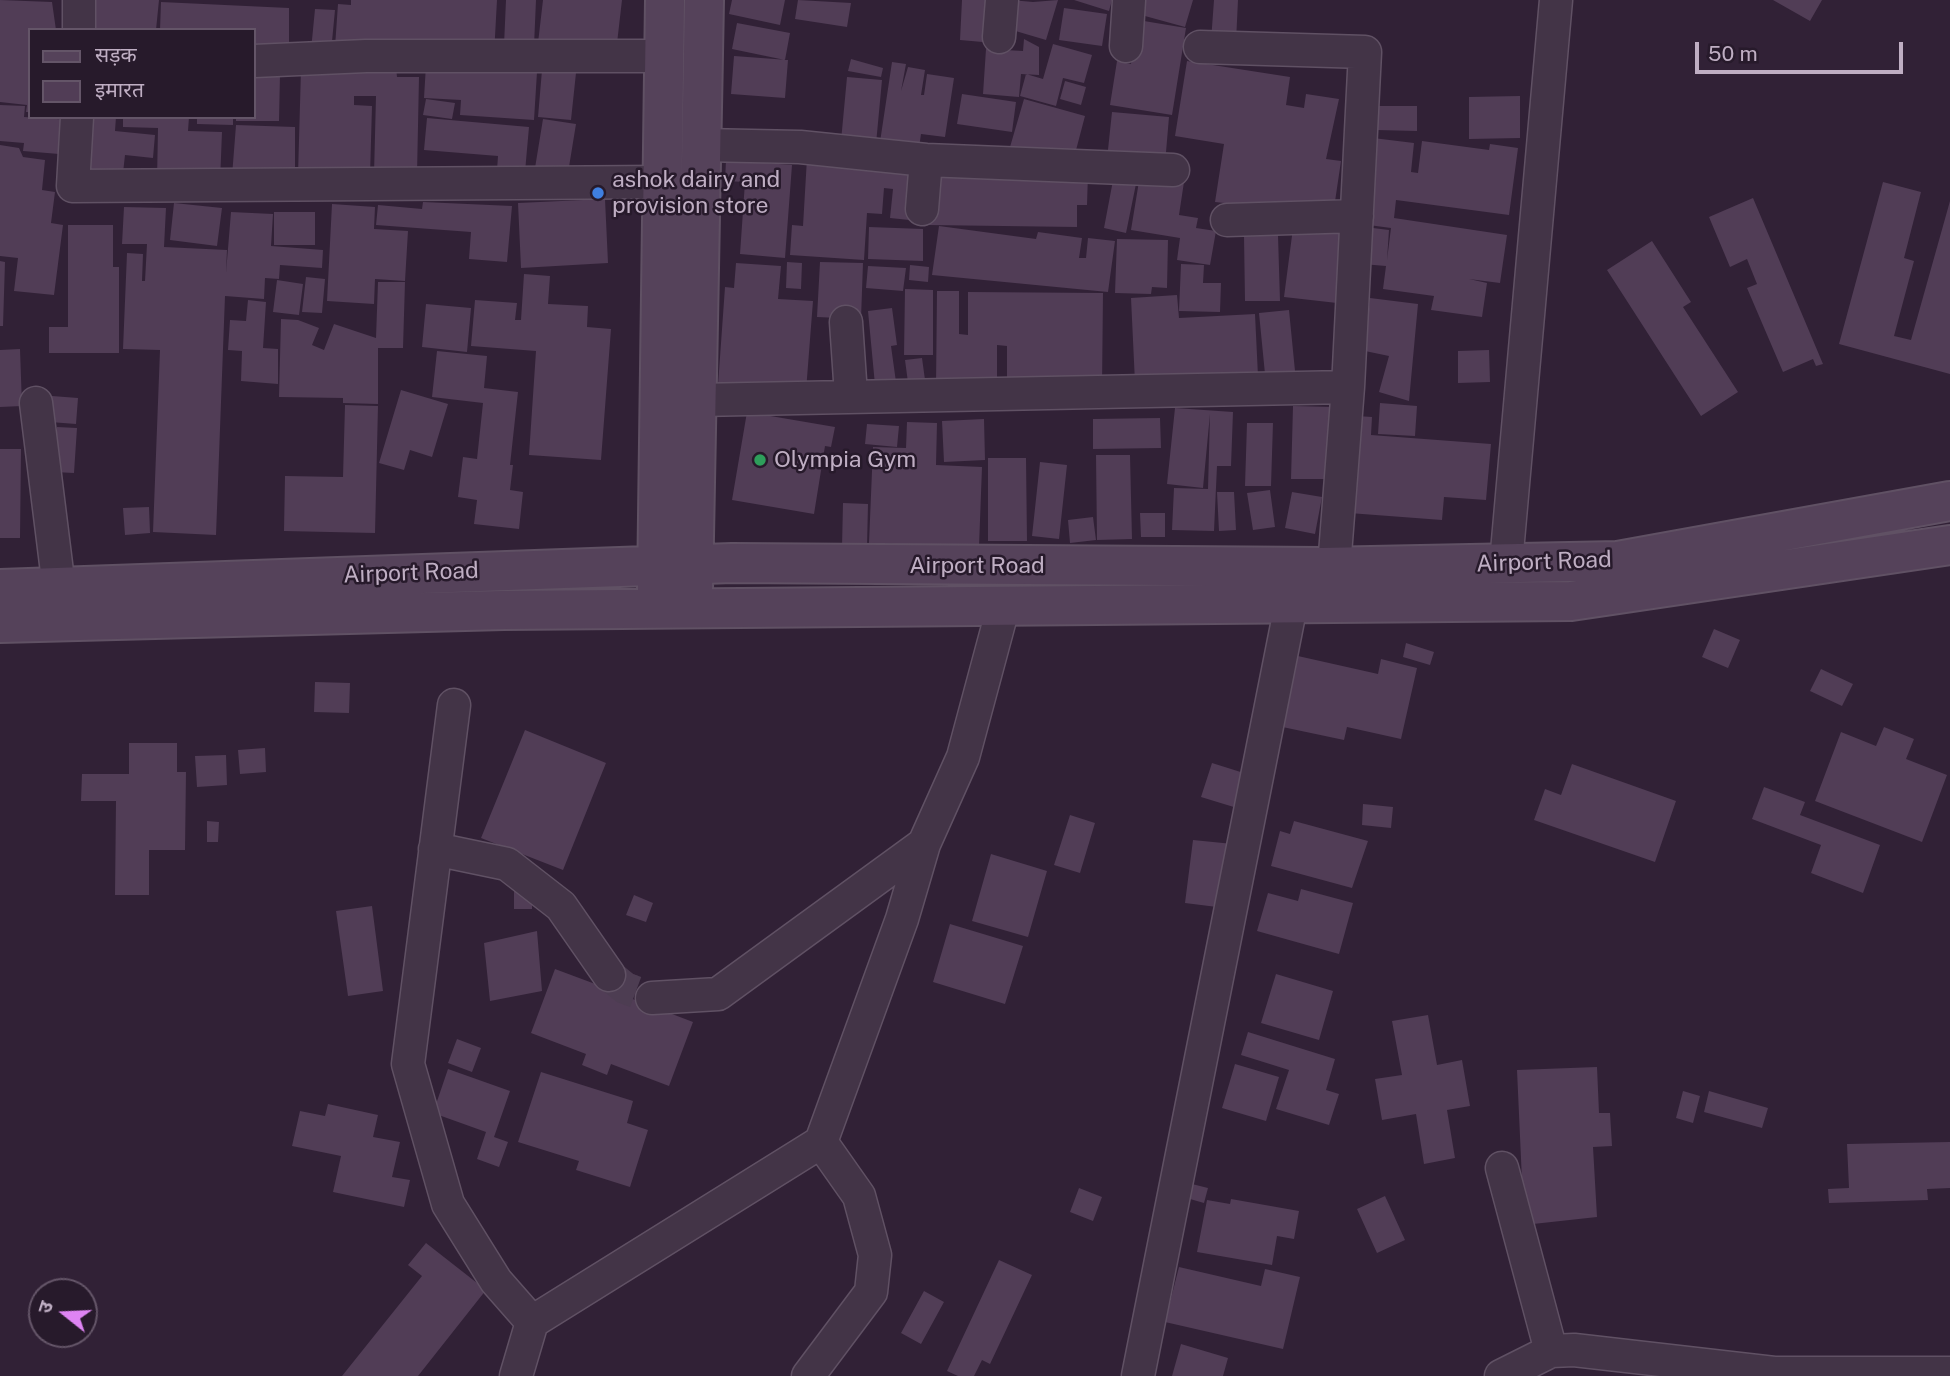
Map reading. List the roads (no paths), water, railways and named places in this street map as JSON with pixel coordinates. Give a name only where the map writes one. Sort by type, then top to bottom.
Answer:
[{"type":"main road","points":[[666,0],[657,565],[675,609]]},
{"type":"main road","points":[[675,609],[694,564],[704,0]]},
{"type":"main road","name":"Airport Road","points":[[0,589],[694,564],[1334,567],[1618,561],[1950,502]]},
{"type":"main road","name":"Airport Road","points":[[0,623],[675,609],[1571,601],[1950,545]]},
{"type":"street","points":[[79,0],[79,28]]},
{"type":"street","points":[[999,37],[1002,0]]},
{"type":"street","points":[[1126,46],[1129,0]]},
{"type":"street","points":[[1506,563],[1556,0]]},
{"type":"street","points":[[1200,47],[1365,52],[1348,387],[1334,567]]},
{"type":"street","points":[[256,61],[379,56],[665,56]]},
{"type":"street","points":[[76,119],[72,186],[663,182]]},
{"type":"street","points":[[702,145],[800,147],[926,160],[1172,170]]},
{"type":"street","points":[[922,209],[926,160]]},
{"type":"street","points":[[1227,220],[1357,216]]},
{"type":"street","points":[[846,322],[851,395]]},
{"type":"street","points":[[698,400],[1348,387]]},
{"type":"street","points":[[36,403],[59,587]]},
{"type":"street","points":[[1138,1376],[1291,605]]},
{"type":"street","points":[[516,1376],[532,1322],[821,1142],[902,919],[924,844],[963,757],[1003,608]]},
{"type":"street","points":[[454,705],[408,1064],[449,1205],[496,1281],[532,1322]]},
{"type":"street","points":[[652,998],[718,994],[924,844]]},
{"type":"street","points":[[435,849],[507,864],[561,906],[609,975]]},
{"type":"street","points":[[808,1376],[871,1292],[875,1255],[859,1196],[821,1142]]},
{"type":"street","points":[[1502,1168],[1515,1226],[1551,1351]]},
{"type":"street","points":[[1501,1376],[1551,1351],[1587,1351],[1774,1373],[1950,1373]]},
{"type":"tunnel","points":[[609,975],[625,988],[652,998]]},
{"type":"place","name":"ashok dairy and provision store","points":[[598,193]]},
{"type":"place","name":"Olympia Gym","points":[[760,460]]}]
